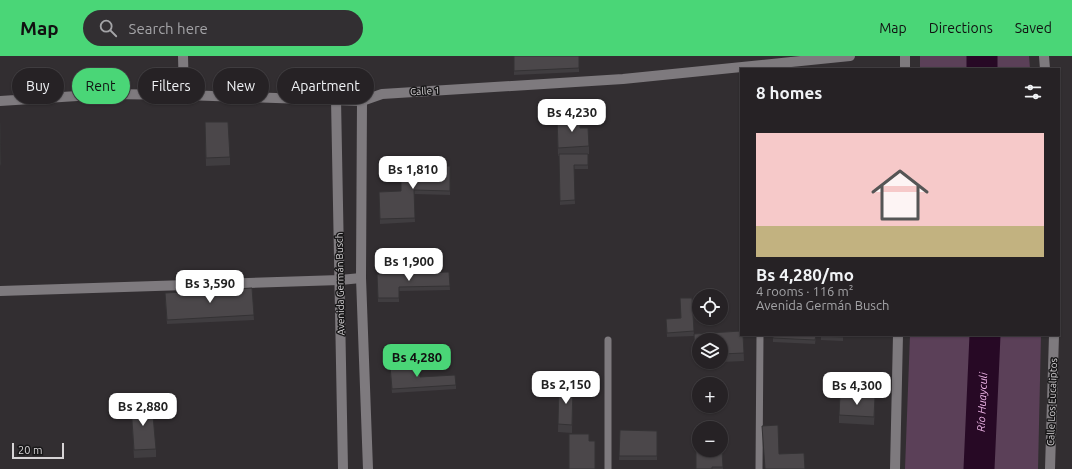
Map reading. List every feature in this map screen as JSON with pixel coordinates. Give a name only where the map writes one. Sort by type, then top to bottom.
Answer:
[{"type":"street","points":[[183,56],[183,68]]},
{"type":"street","name":"Calle 1","points":[[374,97],[382,94],[623,79],[850,56]]},
{"type":"street","points":[[905,56],[905,68]]},
{"type":"street","points":[[1044,56],[1045,68]]},
{"type":"street","name":"Calle 1","points":[[0,102],[108,94],[138,95]]},
{"type":"street","name":"Calle 1","points":[[205,96],[277,98]]},
{"type":"street","name":"Avenida Germán Busch","points":[[336,104],[343,469]]},
{"type":"street","name":"Avenida Germán Busch","points":[[362,104],[361,278],[368,469]]},
{"type":"street","points":[[0,291],[340,280],[361,278]]},
{"type":"street","points":[[894,469],[898,336]]},
{"type":"street","name":"Calle Los Eucaliptos","points":[[1050,469],[1054,336]]},
{"type":"lane","points":[[758,469],[760,336]]},
{"type":"lane","points":[[608,340],[608,469]]},
{"type":"shaded area","points":[[920,56],[1029,56],[1030,68],[920,68]]},
{"type":"shaded area","points":[[910,336],[1041,336],[1038,469],[905,469]]},
{"type":"building","points":[[514,56],[579,56],[579,68],[514,71]]},
{"type":"building","points":[[580,116],[580,128],[588,128],[589,146],[558,148],[557,117]]},
{"type":"building","points":[[205,122],[228,122],[230,157],[206,158]]},
{"type":"building","points":[[0,123],[1,165],[0,165]]},
{"type":"building","points":[[559,154],[588,154],[588,165],[574,165],[575,200],[560,201]]},
{"type":"building","points":[[401,166],[450,166],[450,191],[414,190],[415,218],[380,219],[379,192],[401,191]]},
{"type":"building","points":[[449,272],[450,286],[399,287],[399,298],[378,298],[377,274]]},
{"type":"building","points":[[252,288],[254,315],[167,320],[165,293]]},
{"type":"building","points":[[680,298],[692,298],[692,325],[694,325],[694,331],[667,333],[666,319],[681,318]]},
{"type":"building","points":[[740,331],[740,336],[743,336],[744,353],[728,354],[728,333],[710,333]]},
{"type":"building","points":[[773,336],[816,336],[815,340],[773,338]]},
{"type":"building","points":[[821,336],[843,336],[843,337]]},
{"type":"building","points":[[419,364],[420,377],[455,375],[456,385],[392,389],[390,366]]},
{"type":"building","points":[[559,385],[573,385],[572,425],[558,424]]},
{"type":"building","points":[[840,395],[875,397],[874,417],[839,415]]},
{"type":"building","points":[[152,404],[156,449],[134,450],[131,406]]},
{"type":"building","points":[[778,425],[779,454],[804,453],[805,469],[765,469],[762,426]]},
{"type":"building","points":[[620,430],[657,431],[657,456],[619,456]]},
{"type":"building","points":[[569,434],[589,434],[589,441],[595,441],[595,469],[569,469]]},
{"type":"building","points":[[696,457],[722,457],[723,467],[696,469]]},
{"type":"waterway","name":"Río Huayculi","points":[[982,56],[982,68]]},
{"type":"waterway","name":"Río Huayculi","points":[[979,469],[985,336]]}]
